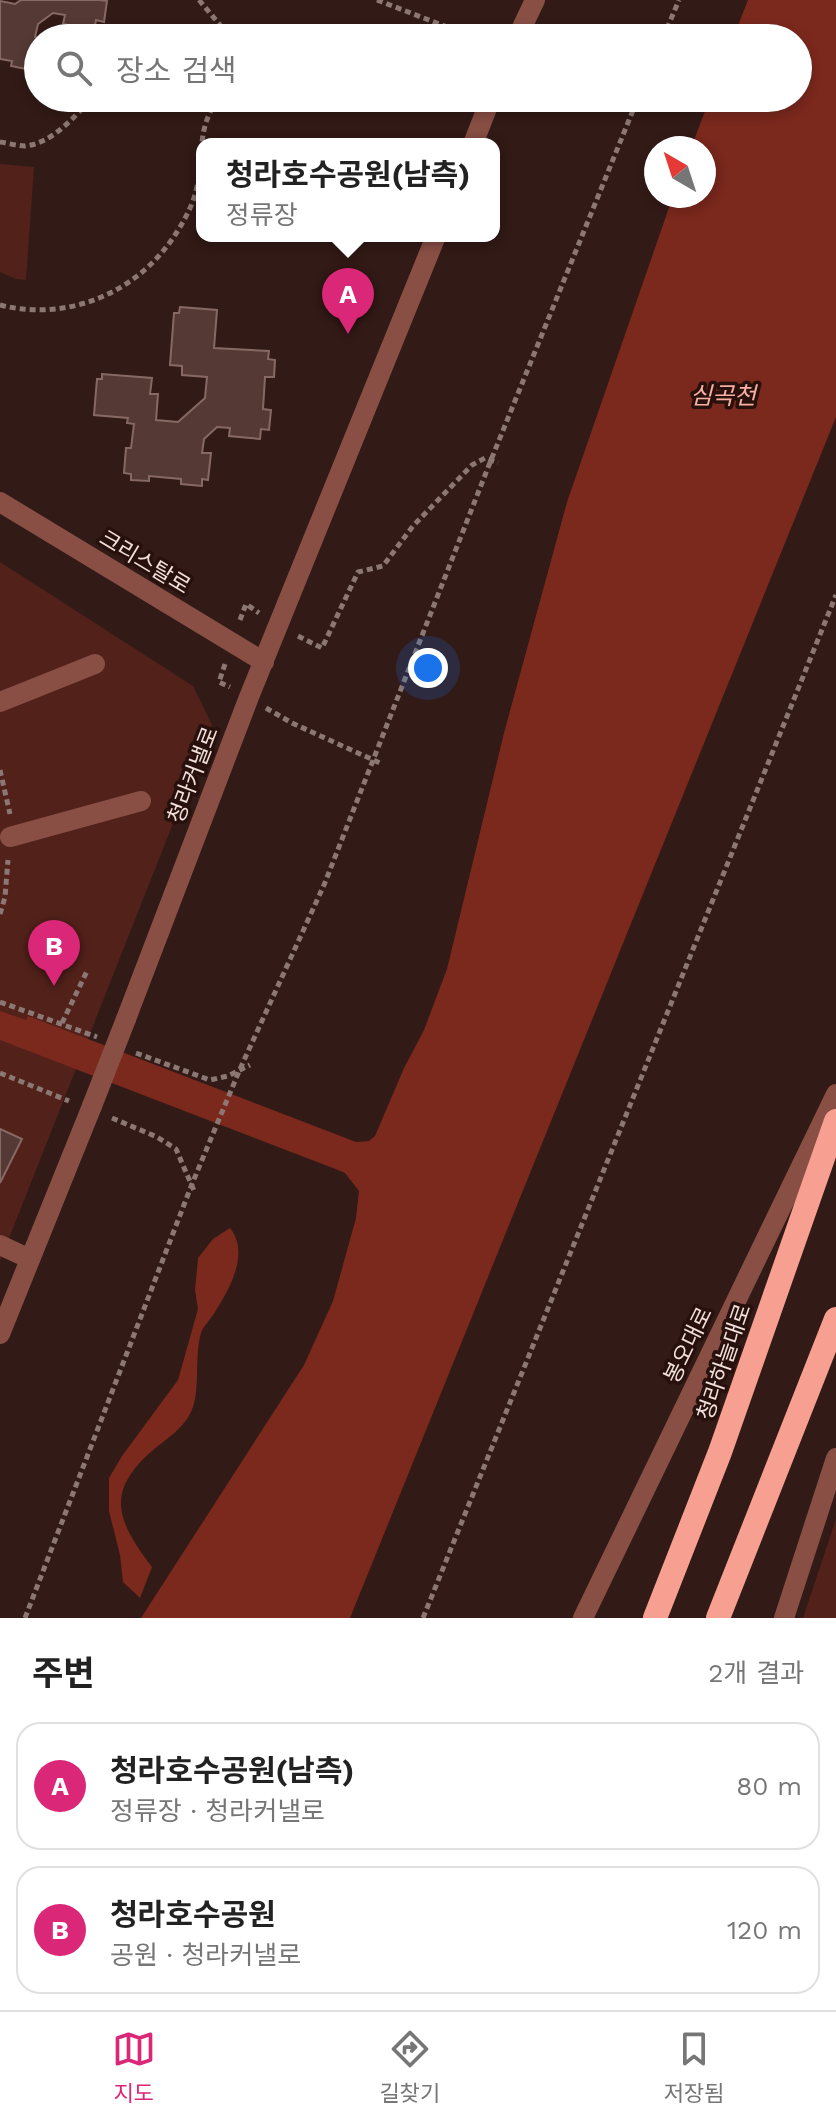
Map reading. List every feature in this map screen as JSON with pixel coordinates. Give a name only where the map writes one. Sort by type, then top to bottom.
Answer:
[{"type":"highway","name":"청라하늘대로","points":[[655,1618],[720,1452],[836,1121]]},
{"type":"highway","points":[[718,1618],[836,1319]]},
{"type":"street","points":[[524,24],[535,0]]},
{"type":"street","points":[[475,138],[486,112]]},
{"type":"street","name":"청라커낼로","points":[[0,1334],[264,662],[434,242]]},
{"type":"street","name":"크리스탈로","points":[[0,502],[264,662]]},
{"type":"street","points":[[0,702],[95,664]]},
{"type":"street","points":[[10,837],[141,801]]},
{"type":"street","name":"봉오대로","points":[[583,1618],[836,1094]]},
{"type":"street","points":[[0,1245],[30,1259]]},
{"type":"street","points":[[784,1618],[836,1458]]},
{"type":"path","points":[[199,0],[219,24]]},
{"type":"path","points":[[377,0],[439,24]]},
{"type":"path","points":[[669,24],[679,0]]},
{"type":"path","points":[[0,142],[26,146],[54,135],[79,112]]},
{"type":"path","points":[[202,138],[202,130],[212,112]]},
{"type":"path","points":[[25,1618],[227,1100],[324,885],[632,112]]},
{"type":"path","points":[[0,305],[56,309],[83,305],[132,282],[153,263],[186,217],[196,194]]},
{"type":"path","points":[[322,648],[358,572],[383,566],[413,526],[472,465],[485,458],[498,463]]},
{"type":"path","points":[[423,1618],[836,595]]},
{"type":"path","points":[[292,723],[380,763]]},
{"type":"path","points":[[0,770],[11,822],[5,897],[0,914]]},
{"type":"path","points":[[62,1023],[88,969]]},
{"type":"shaded area","points":[[0,164],[34,167],[26,280],[0,272]]},
{"type":"shaded area","points":[[0,562],[193,686],[212,725],[0,1261]]},
{"type":"shaded area","points":[[836,1518],[836,1618],[803,1618],[834,1525]]},
{"type":"water","name":"심곡천","points":[[748,0],[836,0],[836,417],[350,1618],[141,1618],[304,1365],[333,1301],[356,1218],[359,1191],[345,1173],[338,1170],[0,1040],[0,1011],[26,1020],[28,1016],[356,1142],[369,1141],[375,1136],[424,1030],[447,969],[504,733],[567,502],[669,208],[716,208],[716,136],[696,136],[705,112],[812,112],[812,24],[739,24]]},
{"type":"water","points":[[230,1228],[238,1248],[236,1270],[201,1333],[196,1394],[191,1412],[179,1429],[137,1466],[122,1494],[124,1522],[152,1567],[140,1598],[123,1582],[109,1511],[109,1478],[178,1380],[198,1309],[195,1290],[198,1258],[213,1239]]},
{"type":"building","points":[[21,0],[107,1],[104,22],[63,24],[65,15],[53,13],[38,24],[24,24],[24,69],[11,66],[12,61],[0,59],[0,1],[15,4]]},
{"type":"building","points":[[180,307],[217,310],[214,348],[269,351],[268,359],[275,360],[274,377],[265,377],[263,409],[271,410],[269,430],[261,429],[260,439],[229,436],[230,428],[217,427],[204,439],[202,453],[211,453],[208,480],[202,479],[202,486],[181,484],[181,479],[149,476],[149,481],[131,480],[131,474],[124,473],[126,448],[131,448],[134,424],[127,423],[128,418],[94,415],[97,379],[102,379],[102,374],[152,378],[150,394],[158,394],[156,420],[178,422],[205,398],[207,377],[182,375],[182,366],[170,365],[174,313],[179,313]]},
{"type":"building","points":[[0,1129],[22,1139],[0,1183]]},
{"type":"place","name":"청라호수공원(남측)","points":[[348,334]]},
{"type":"place","name":"청라호수공원","points":[[54,986]]}]
